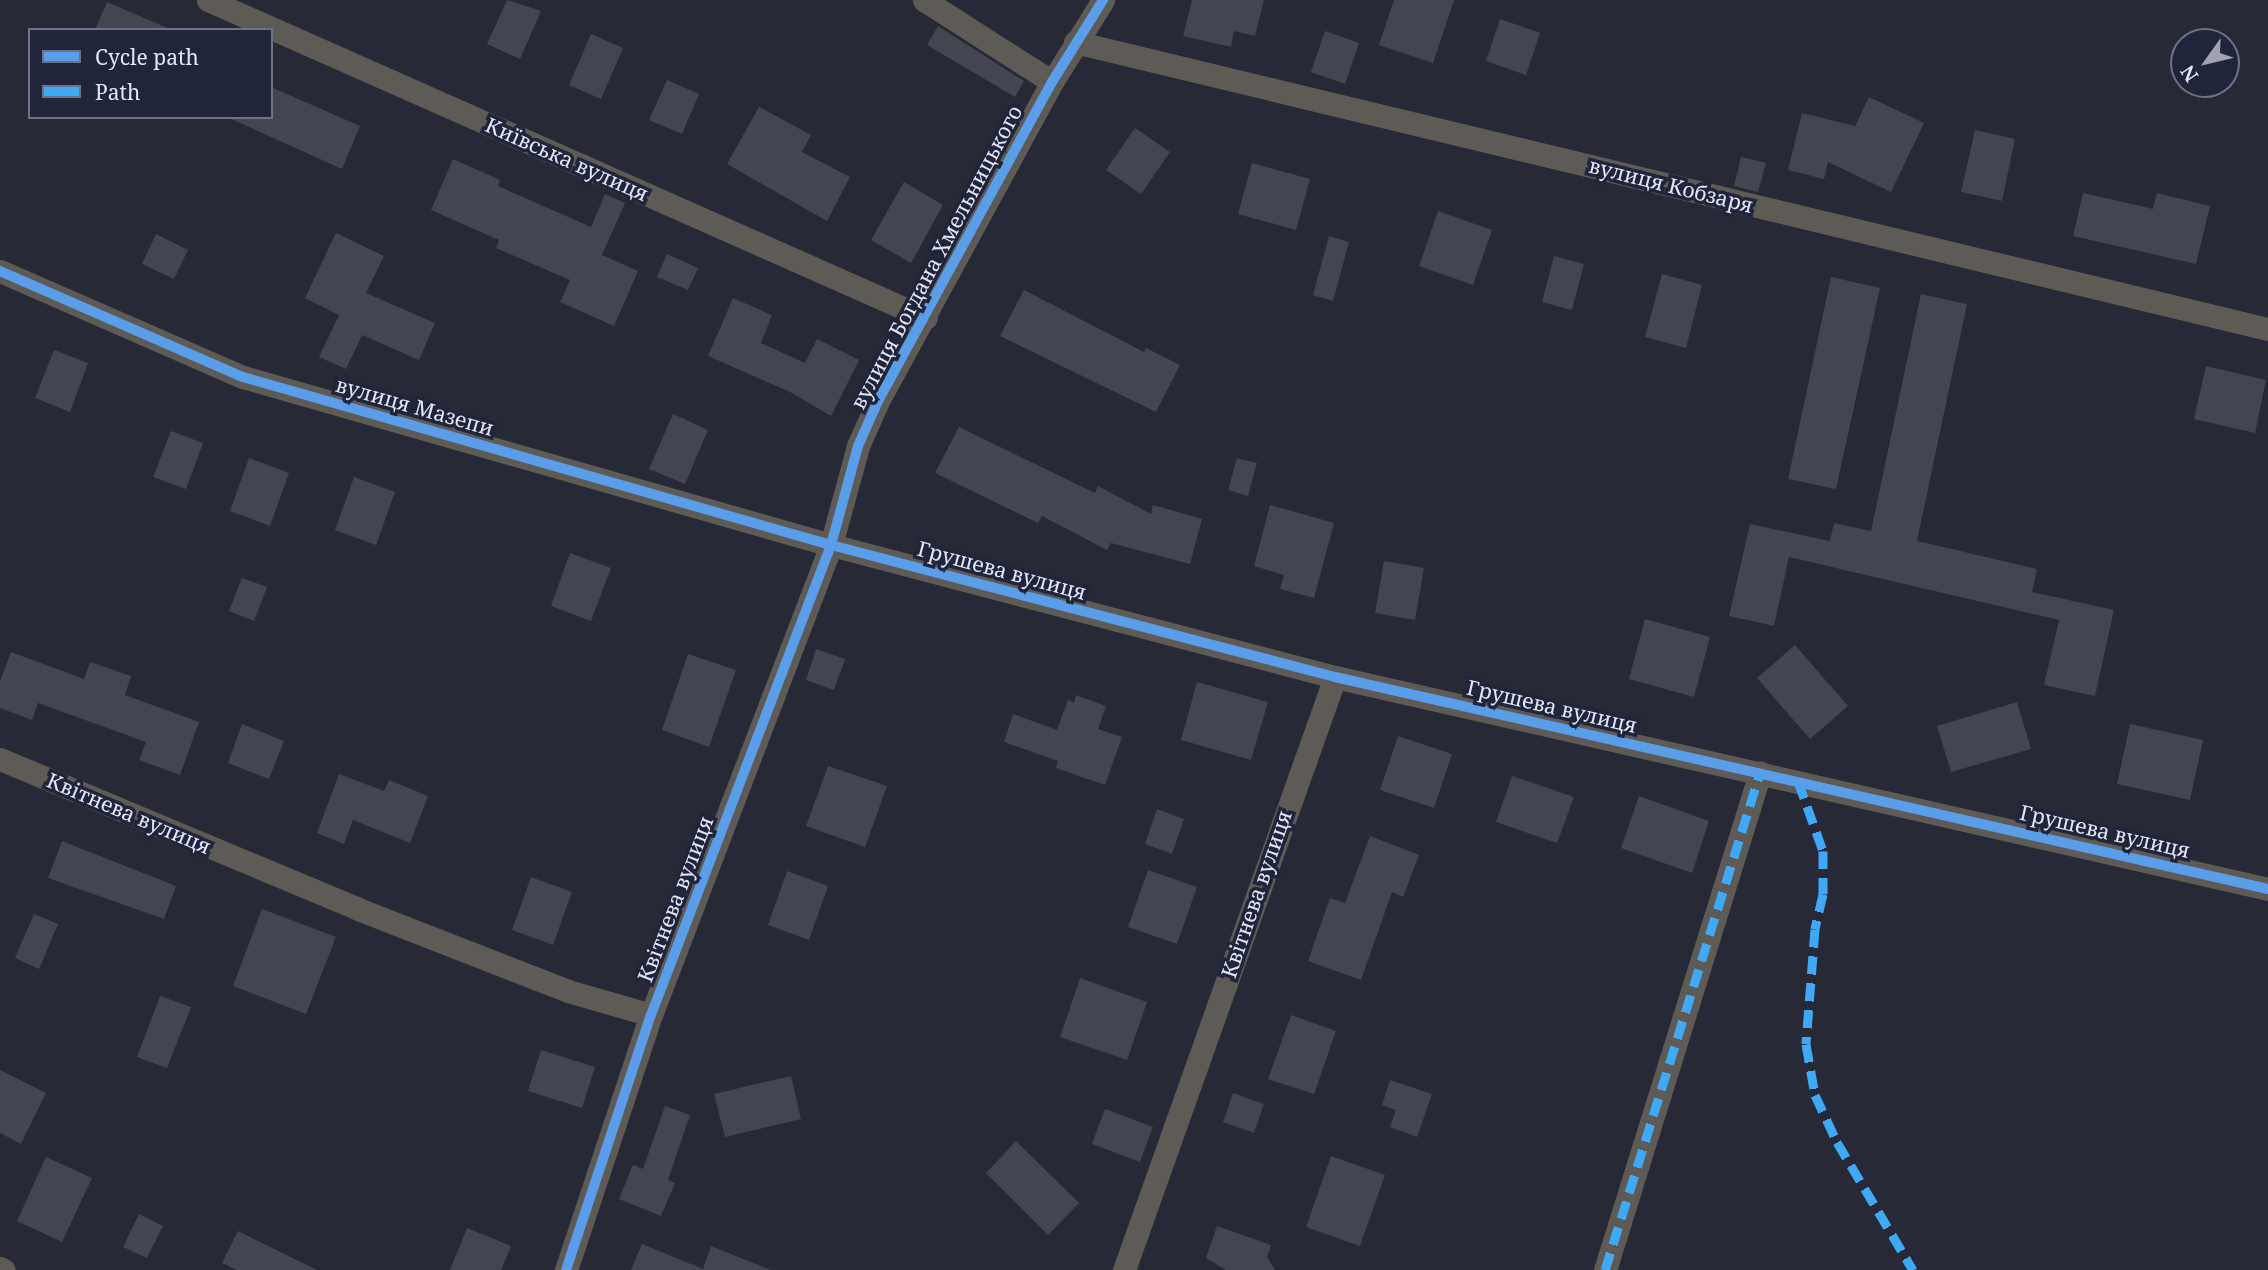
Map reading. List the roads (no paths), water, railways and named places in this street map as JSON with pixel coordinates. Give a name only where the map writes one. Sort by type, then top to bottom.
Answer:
[{"type":"street","name":"Київська вулиця","points":[[208,0],[271,28]]},
{"type":"street","points":[[924,0],[1052,82]]},
{"type":"street","name":"вулиця Богдана Хмельницького","points":[[831,545],[859,446],[878,401],[926,318],[1074,42],[1103,0]]},
{"type":"street","name":"Київська вулиця","points":[[273,29],[926,318]]},
{"type":"street","name":"вулиця Кобзаря","points":[[1074,42],[2268,329]]},
{"type":"street","name":"вулиця Мазепи","points":[[0,271],[243,377],[831,545]]},
{"type":"street","name":"Грушева вулиця","points":[[831,545],[1335,677],[1760,773],[1797,778],[2268,888]]},
{"type":"street","name":"Квітнева вулиця","points":[[566,1270],[651,1016],[831,545]]},
{"type":"street","name":"Квітнева вулиця","points":[[1124,1270],[1335,677]]},
{"type":"street","name":"Квітнева вулиця","points":[[0,759],[370,914],[568,992],[651,1016]]},
{"type":"street","points":[[1605,1270],[1760,773]]}]
